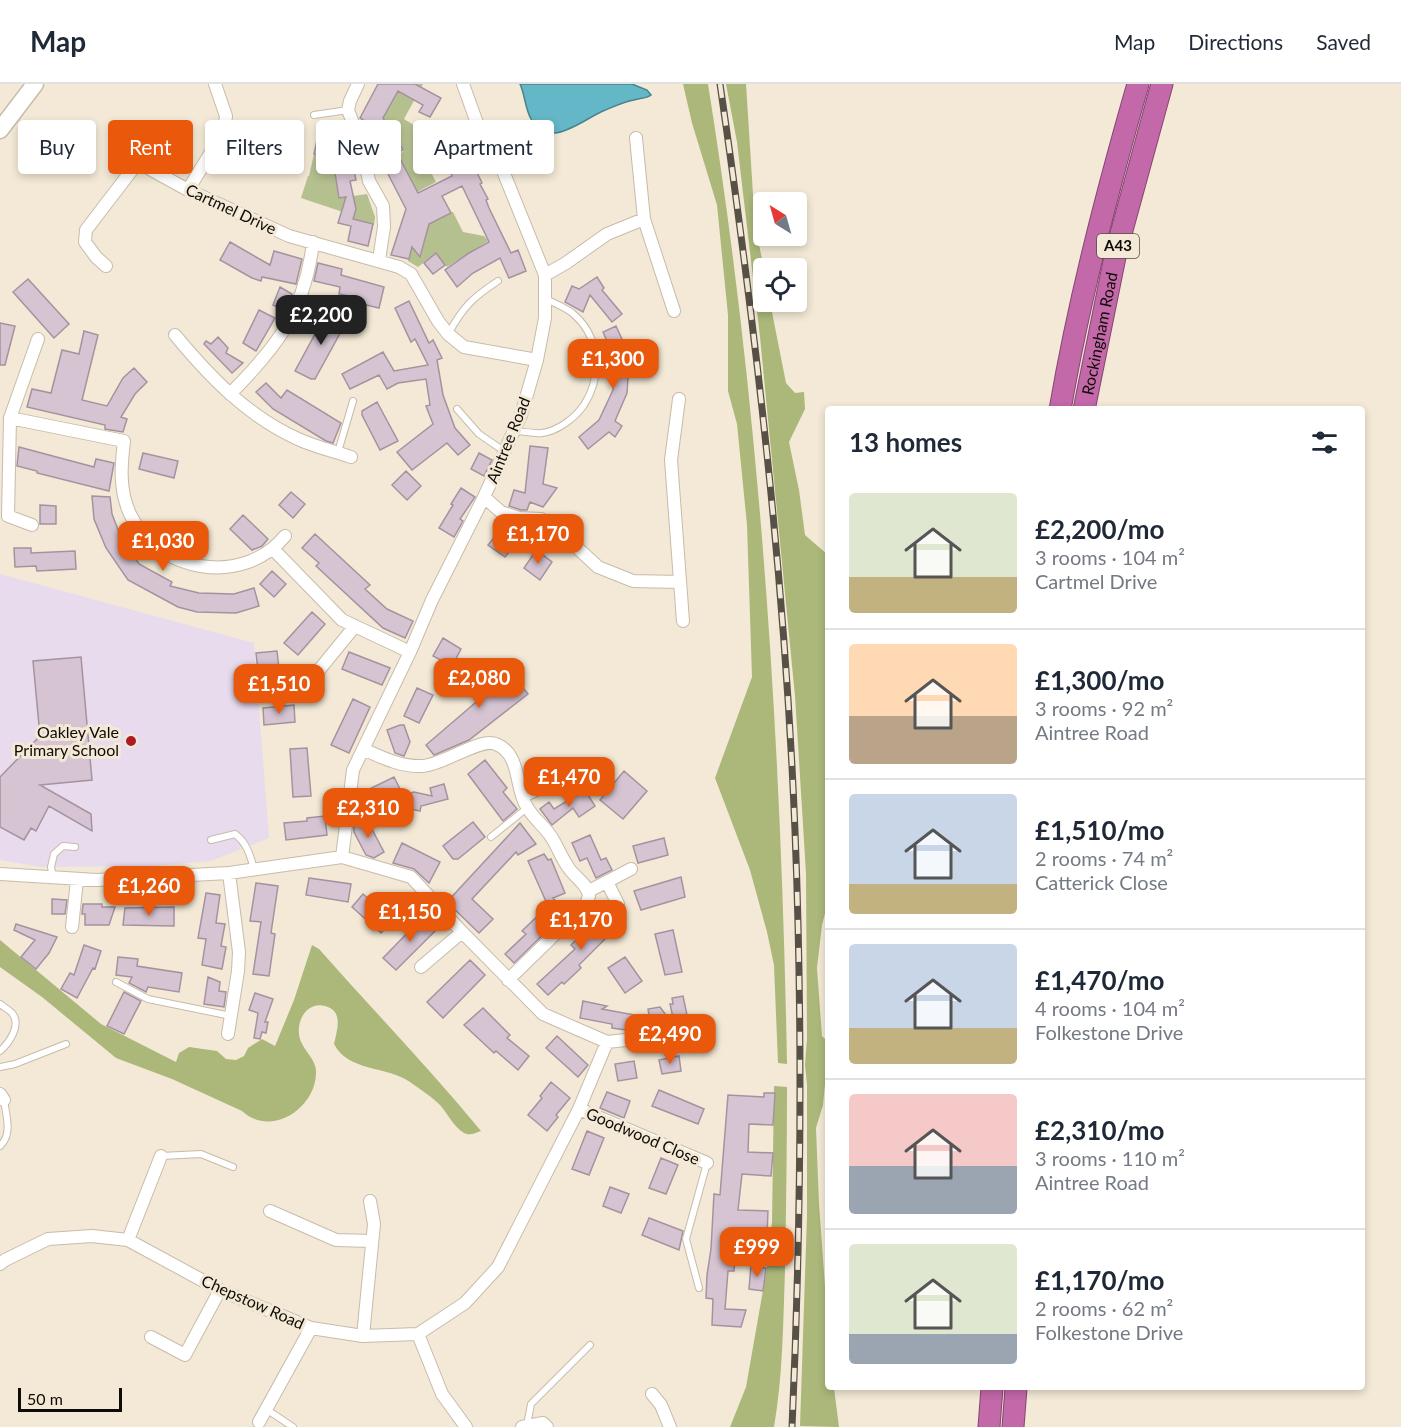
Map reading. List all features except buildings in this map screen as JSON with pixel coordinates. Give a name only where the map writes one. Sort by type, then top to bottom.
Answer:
[{"type":"highway","name":"Rockingham Road","points":[[1061,406],[1093,249],[1138,84]]},
{"type":"highway","name":"Rockingham Road","points":[[1085,406],[1116,252],[1162,84]]},
{"type":"highway","points":[[989,1427],[992,1390]]},
{"type":"highway","points":[[1013,1427],[1016,1390]]},
{"type":"street","points":[[0,130],[35,84]]},
{"type":"street","points":[[188,190],[224,131],[226,116],[215,84]]},
{"type":"street","points":[[358,84],[348,110],[362,147],[369,181],[383,207],[384,227],[379,260]]},
{"type":"street","name":"Aintree Road","points":[[342,857],[353,770],[521,415],[537,360],[546,299],[545,274],[499,161],[477,123],[463,84]]},
{"type":"street","points":[[636,138],[644,219],[674,311]]},
{"type":"street","points":[[106,266],[85,242],[86,230],[129,174]]},
{"type":"street","name":"Cartmel Drive","points":[[159,174],[188,190],[289,236],[399,267],[411,274],[438,321],[448,334],[464,347],[537,360]]},
{"type":"street","points":[[545,274],[566,263],[607,234],[644,219]]},
{"type":"street","points":[[230,394],[268,353],[292,319],[307,274],[313,242]]},
{"type":"street","points":[[175,334],[230,394],[250,412],[300,440],[351,457]]},
{"type":"street","points":[[32,525],[8,516],[10,418],[38,339]]},
{"type":"street","points":[[679,399],[671,460],[683,621]]},
{"type":"street","points":[[10,418],[124,441],[121,471],[126,502],[136,522],[159,549],[180,560],[216,568],[238,565],[264,555],[285,536]]},
{"type":"street","points":[[484,497],[501,512],[519,518],[541,519],[559,531],[598,567],[633,581],[680,582]]},
{"type":"street","points":[[273,549],[342,620],[410,652]]},
{"type":"street","points":[[306,686],[355,626]]},
{"type":"street","points":[[363,749],[402,765],[424,766],[439,764],[477,745],[488,742],[496,744],[513,759],[525,803],[549,834],[566,865],[589,891]]},
{"type":"street","points":[[0,874],[77,880],[229,873],[342,857],[411,877],[543,1014],[607,1042],[692,1033]]},
{"type":"street","points":[[508,980],[586,903],[589,891],[631,869]]},
{"type":"street","points":[[228,1034],[239,952],[229,873]]},
{"type":"street","points":[[72,927],[77,880]]},
{"type":"street","points":[[607,882],[618,904]]},
{"type":"street","points":[[421,967],[462,932]]},
{"type":"street","points":[[466,1427],[442,1394],[418,1334],[465,1303],[498,1267],[579,1108],[607,1042]]},
{"type":"street","name":"Goodwood Close","points":[[579,1108],[707,1163]]},
{"type":"street","points":[[128,1240],[161,1156]]},
{"type":"street","points":[[363,1336],[374,1224],[369,1201]]},
{"type":"street","points":[[270,1211],[336,1240],[372,1242]]},
{"type":"street","name":"Chepstow Road","points":[[0,1264],[48,1239],[92,1236],[128,1240],[220,1290],[312,1329],[363,1336],[418,1334]]},
{"type":"street","points":[[151,1338],[185,1355],[220,1290]]},
{"type":"street","points":[[259,1422],[312,1329]]},
{"type":"street","points":[[652,1394],[661,1405],[670,1427]]},
{"type":"street","points":[[524,1426],[543,1423],[547,1427]]},
{"type":"lane","points":[[314,115],[348,110]]},
{"type":"lane","points":[[448,334],[462,310],[475,295],[498,280]]},
{"type":"lane","points":[[513,430],[542,433],[569,421],[589,397],[595,379],[596,352],[588,333],[570,312],[546,299]]},
{"type":"lane","points":[[338,453],[353,401]]},
{"type":"lane","points":[[457,409],[479,434],[504,451]]},
{"type":"lane","points":[[490,837],[525,803],[555,785],[606,768]]},
{"type":"lane","points":[[211,840],[235,834],[248,849],[254,869]]},
{"type":"lane","points":[[53,878],[51,867],[54,854],[63,846],[75,847]]},
{"type":"lane","points":[[116,982],[148,999],[231,1016]]},
{"type":"lane","points":[[0,1004],[12,1013],[15,1020],[13,1035],[0,1051]]},
{"type":"lane","points":[[0,1067],[15,1064],[66,1044]]},
{"type":"lane","points":[[0,1146],[8,1134],[2,1097]]},
{"type":"lane","points":[[161,1156],[201,1154],[233,1167]]},
{"type":"lane","points":[[699,1288],[686,1239],[707,1163]]},
{"type":"lane","points":[[524,1426],[531,1404],[538,1395],[590,1345]]},
{"type":"lane","points":[[266,1409],[293,1427]]},
{"type":"shaded area","name":"Oakley Vale Primary School","points":[[0,574],[254,643],[269,838],[211,861],[151,866],[41,867],[0,860]]},
{"type":"green space","points":[[403,84],[423,84],[404,119],[413,125],[413,174],[432,174],[436,182],[417,192],[401,161],[401,153],[404,151],[401,145],[401,120],[380,120]]},
{"type":"green space","points":[[683,84],[708,84],[726,206],[754,450],[773,695],[787,1064],[778,1063],[774,965],[767,932],[750,870],[715,778],[752,677],[747,525],[737,424],[728,391],[728,315],[717,205],[692,123]]},
{"type":"green space","points":[[726,84],[746,84],[753,194],[753,246],[759,246],[762,258],[753,258],[753,278],[737,142]]},
{"type":"green space","points":[[314,154],[316,154],[316,174],[335,174],[339,198],[367,194],[375,217],[374,225],[360,221],[351,226],[355,212],[340,211],[301,198]]},
{"type":"green space","points":[[453,212],[463,232],[484,236],[488,241],[447,267],[436,253],[418,267],[408,261],[412,247],[408,246],[423,215],[433,222]]},
{"type":"green space","points":[[757,312],[772,312],[786,383],[795,393],[804,392],[805,409],[789,442],[805,535],[825,552],[825,914],[817,968],[822,1036],[825,1039],[825,1084],[823,1105],[816,1128],[825,1286],[825,1390],[834,1390],[839,1427],[800,1426],[807,1216],[806,873],[795,696]]},
{"type":"green space","points":[[0,940],[101,1024],[176,1062],[179,1053],[189,1047],[217,1051],[226,1059],[236,1060],[244,1056],[248,1048],[262,1039],[275,1046],[294,1000],[312,945],[319,949],[481,1131],[464,1133],[440,1105],[410,1082],[391,1073],[358,1064],[340,1053],[334,1044],[338,1022],[335,1012],[331,1008],[319,1005],[305,1012],[299,1028],[300,1039],[316,1071],[309,1097],[301,1107],[278,1120],[254,1119],[242,1111],[172,1079],[116,1058],[42,997],[0,967]]},
{"type":"green space","points":[[774,1086],[787,1087],[785,1271],[777,1408],[774,1427],[730,1427],[746,1387],[769,1256],[772,1222]]},
{"type":"water","points":[[520,84],[632,84],[647,90],[651,95],[614,106],[575,126],[554,133],[554,120],[531,119]]},
{"type":"railway","points":[[720,84],[757,363],[776,550],[790,737],[798,906],[800,1055],[799,1204],[792,1427]]},
{"type":"place","name":"Oakley Vale Primary School","points":[[131,741]]}]
